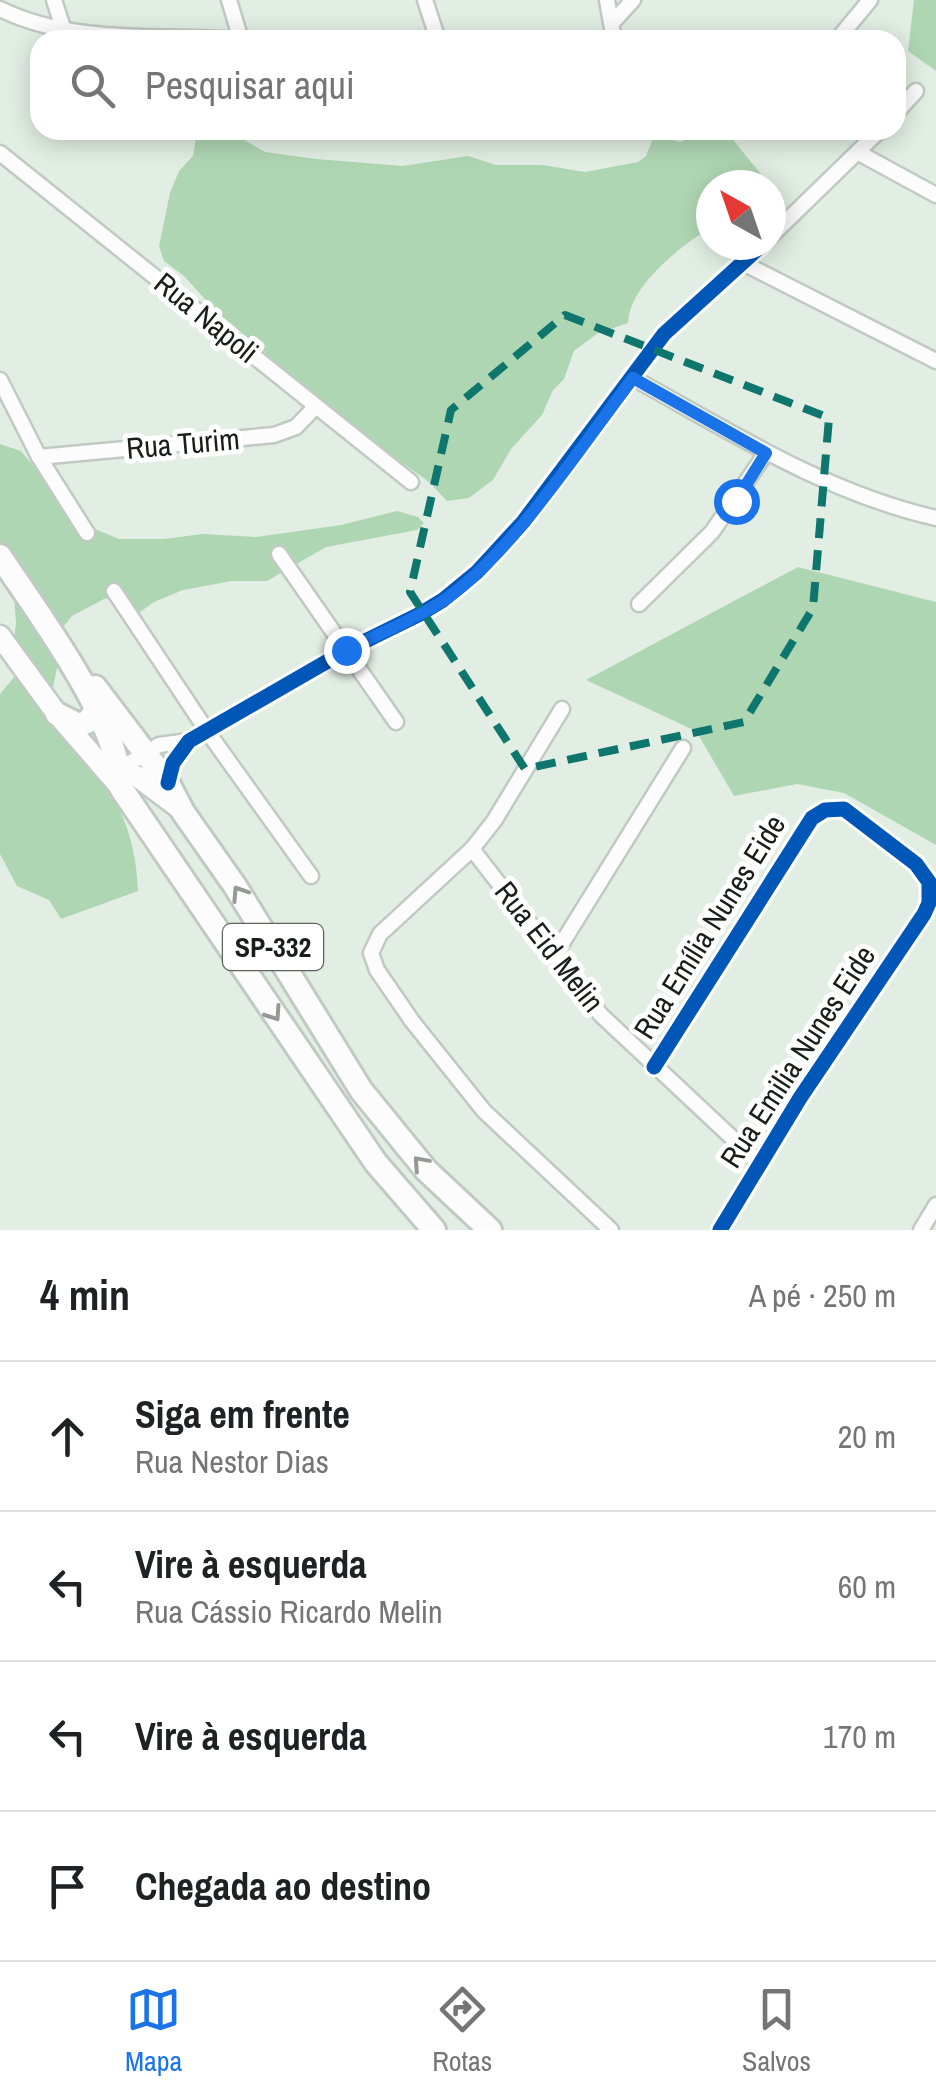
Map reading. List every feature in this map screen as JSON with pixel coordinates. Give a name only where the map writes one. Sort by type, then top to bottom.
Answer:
[{"type":"main road","name":"SP-332","points":[[0,556],[65,655],[112,740],[121,779],[182,876],[376,1164],[434,1230]]},
{"type":"main road","points":[[0,636],[97,763],[121,779],[150,784],[183,812]]},
{"type":"main road","name":"SP-332","points":[[65,655],[147,753],[381,1117],[426,1170],[490,1230]]},
{"type":"main road","points":[[57,714],[79,724],[88,722],[96,711]]},
{"type":"main road","points":[[182,876],[212,854]]},
{"type":"street","points":[[54,0],[64,30]]},
{"type":"street","points":[[228,0],[239,30]]},
{"type":"street","points":[[424,0],[434,30]]},
{"type":"street","points":[[608,0],[613,30]]},
{"type":"street","points":[[612,23],[634,0]]},
{"type":"street","points":[[845,30],[870,0]]},
{"type":"street","points":[[0,9],[61,30]]},
{"type":"street","points":[[906,102],[916,91]]},
{"type":"street","points":[[786,222],[871,140]]},
{"type":"street","points":[[859,153],[936,195]]},
{"type":"street","name":"Rua Napoli","points":[[0,154],[411,482]]},
{"type":"street","points":[[168,784],[172,763],[189,741],[346,650],[443,600],[477,572],[523,522],[664,334],[746,260]]},
{"type":"street","points":[[743,263],[936,361]]},
{"type":"street","points":[[633,378],[766,453],[873,501],[936,518]]},
{"type":"street","points":[[0,380],[39,457],[87,533]]},
{"type":"street","name":"Rua Turim","points":[[39,457],[274,435],[296,427],[316,406]]},
{"type":"street","points":[[639,604],[712,532],[766,453]]},
{"type":"street","points":[[279,554],[396,722]]},
{"type":"street","points":[[114,591],[311,876]]},
{"type":"street","points":[[562,709],[494,821],[472,850],[380,934],[373,944],[372,961],[412,1021],[484,1111],[610,1230]]},
{"type":"street","points":[[121,779],[160,744],[189,741]]},
{"type":"street","points":[[554,956],[683,748]]},
{"type":"street","name":"Rua Emília Nunes Eide","points":[[654,1067],[803,830],[825,810],[844,809],[923,872],[930,892],[924,914]]},
{"type":"street","name":"Rua Eid Melin","points":[[472,850],[601,1015],[760,1164]]},
{"type":"street","name":"Rua Emilia Nunes Eide","points":[[720,1230],[838,1040],[924,914]]},
{"type":"street","points":[[921,1230],[936,1205]]},
{"type":"highlighted area","points":[[565,315],[829,418],[813,608],[744,722],[525,769],[410,592],[451,410]]},
{"type":"green space","points":[[914,0],[936,0],[936,71],[908,51]]},
{"type":"green space","points":[[196,140],[244,140],[265,152],[316,159],[403,166],[468,156],[496,165],[543,165],[585,172],[638,162],[646,156],[654,140],[733,140],[758,170],[696,170],[696,238],[647,281],[637,295],[628,323],[598,333],[574,351],[564,379],[553,390],[542,415],[511,449],[493,480],[469,498],[447,501],[429,482],[343,420],[215,310],[184,276],[164,261],[159,246],[170,193],[179,171],[193,156]]},
{"type":"green space","points":[[0,444],[21,451],[72,512],[95,529],[119,539],[203,534],[256,537],[341,525],[397,511],[418,517],[424,523],[417,530],[326,547],[267,581],[232,581],[183,590],[140,612],[117,598],[104,599],[72,616],[60,631],[48,713],[111,793],[130,836],[138,891],[61,919],[49,900],[17,886],[0,854],[0,694],[16,675],[11,663],[16,623],[12,564],[0,550]]},
{"type":"green space","points":[[798,567],[936,602],[936,845],[844,793],[797,784],[734,796],[696,731],[586,680]]},
{"type":"cycle path","points":[[168,783],[173,763],[189,741],[347,650],[420,614],[477,572],[523,522],[664,334],[745,260]]},
{"type":"cycle path","points":[[654,1067],[812,818],[825,810],[844,809],[916,864],[929,882],[929,903],[924,914],[800,1098],[720,1230]]},
{"type":"route","points":[[346,650],[420,614],[477,572],[523,522],[633,378],[766,453],[736,501]]}]
